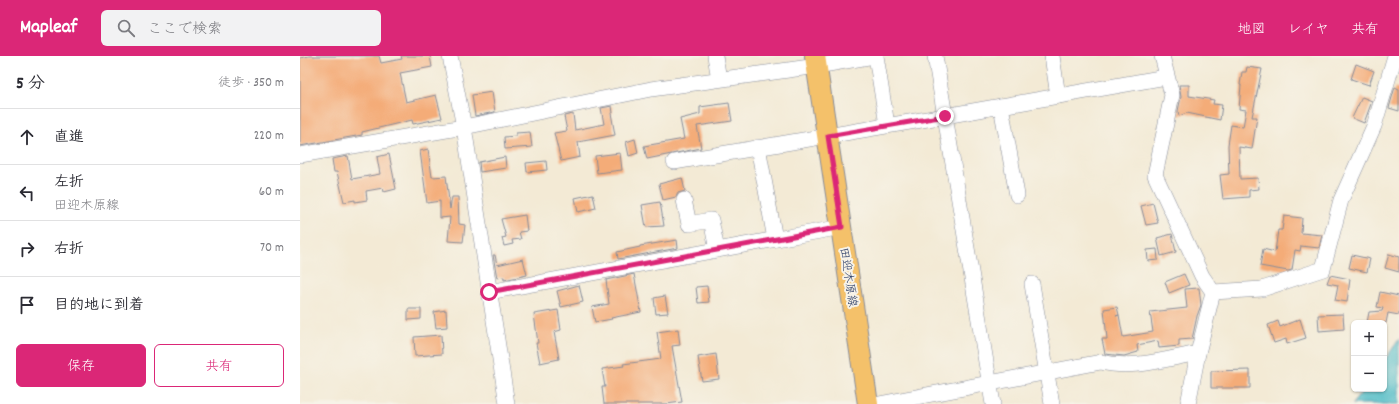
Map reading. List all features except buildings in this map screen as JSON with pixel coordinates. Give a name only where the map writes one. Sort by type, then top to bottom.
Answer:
[{"type":"main road","name":"田迎木原線","points":[[816,61],[868,404]]},
{"type":"street","points":[[450,56],[464,126],[507,404]]},
{"type":"street","points":[[715,56],[719,80]]},
{"type":"street","points":[[300,155],[464,126],[652,89],[719,80],[816,61],[875,56],[887,125]]},
{"type":"street","points":[[935,56],[993,404]]},
{"type":"street","points":[[1052,56],[1058,96]]},
{"type":"street","points":[[1162,56],[1166,77],[1172,95],[1155,175],[1202,276],[1213,292],[1198,353],[1188,404]]},
{"type":"street","points":[[1213,292],[1262,289],[1323,269],[1341,200],[1374,126],[1395,56]]},
{"type":"street","points":[[674,162],[1166,77]]},
{"type":"street","points":[[1001,106],[1017,195]]},
{"type":"street","points":[[758,147],[775,239]]},
{"type":"street","points":[[684,200],[689,224],[711,220],[717,250]]},
{"type":"street","points":[[489,292],[842,227]]},
{"type":"street","points":[[1032,284],[1052,404]]},
{"type":"street","points":[[879,404],[1101,362],[1129,366],[1198,353]]},
{"type":"water","points":[[1399,339],[1399,404],[1352,404],[1362,392],[1387,392],[1387,357]]},
{"type":"route","points":[[489,292],[842,227],[828,136],[945,116]]}]
